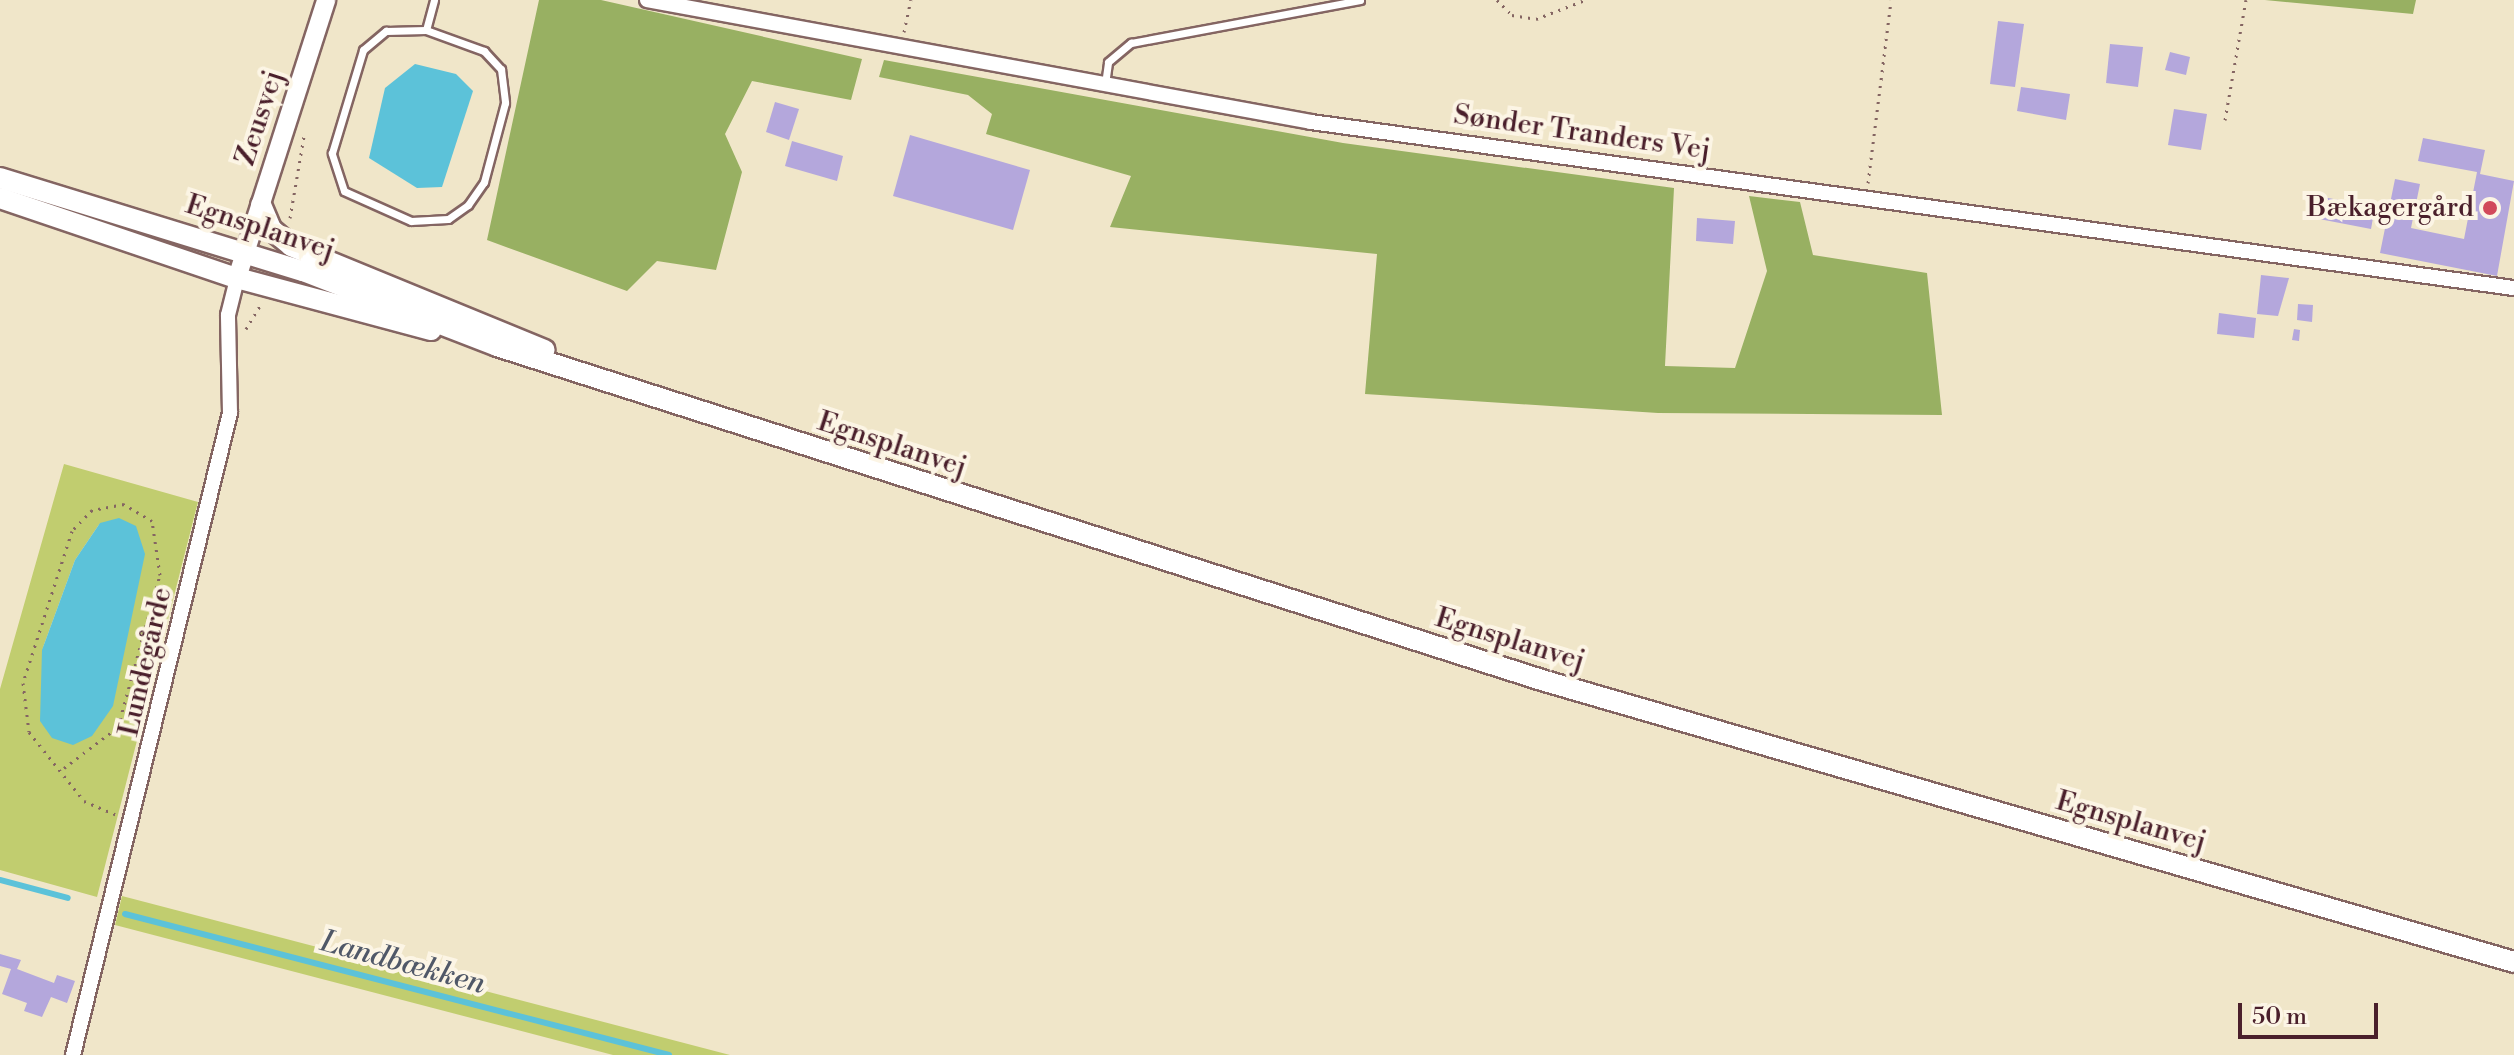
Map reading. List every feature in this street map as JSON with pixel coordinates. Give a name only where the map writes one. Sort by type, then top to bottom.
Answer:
[{"type":"main road","name":"Egnsplanvej","points":[[0,178],[246,252],[497,346],[1529,676],[2514,962]]},
{"type":"main road","name":"Egnsplanvej","points":[[0,198],[237,278],[497,346]]},
{"type":"main road","points":[[261,205],[271,229],[291,246],[640,392]]},
{"type":"street","name":"Zeusvej","points":[[237,278],[326,0]]},
{"type":"street","name":"Sønder Tranders Vej","points":[[647,0],[899,51],[1105,86],[1866,198],[2514,288]]},
{"type":"street","name":"Lundegårde","points":[[73,1055],[133,821],[230,413],[227,330],[237,278]]},
{"type":"lane","points":[[426,30],[434,0]]},
{"type":"lane","points":[[1105,86],[1108,62],[1131,43],[1360,0]]},
{"type":"lane","points":[[426,30],[484,51],[501,69],[505,103],[484,182],[468,205],[448,219],[411,221],[344,191],[332,153],[356,60],[371,39],[386,31],[426,30]]},
{"type":"path","points":[[899,51],[911,0]]},
{"type":"path","points":[[1497,0],[1512,15],[1536,19],[1585,0]]},
{"type":"path","points":[[1866,198],[1891,0]]},
{"type":"path","points":[[2225,120],[2246,0]]},
{"type":"path","points":[[290,221],[291,177],[308,121]]},
{"type":"path","points":[[227,330],[246,330],[251,312],[265,303],[290,307],[295,294]]},
{"type":"path","points":[[64,768],[118,727],[160,575],[152,521],[124,504],[92,510],[72,531],[31,638],[23,710],[29,732],[64,768],[84,801],[133,821]]},
{"type":"green space","points":[[539,0],[601,0],[862,59],[851,100],[752,81],[725,134],[742,172],[716,270],[657,261],[627,291],[487,240]]},
{"type":"green space","points":[[2265,0],[2416,0],[2413,14]]},
{"type":"green space","points":[[884,60],[1343,143],[1674,188],[1665,366],[1735,368],[1767,271],[1749,196],[1800,202],[1813,255],[1927,273],[1942,415],[1658,413],[1365,394],[1377,254],[1110,227],[1131,176],[986,134],[992,114],[968,95],[879,77]]},
{"type":"green space","points":[[64,464],[198,502],[97,897],[0,870],[0,689]],"holes":[[[100,523],[42,650],[75,560]]]},
{"type":"green space","points":[[122,896],[730,1055],[613,1055],[115,925]]},
{"type":"water","points":[[415,64],[456,74],[473,91],[442,187],[417,188],[369,158],[385,88]]},
{"type":"water","points":[[119,518],[136,526],[145,554],[113,706],[92,736],[73,745],[52,738],[40,721],[42,650],[75,560],[100,523]]},
{"type":"building","points":[[1998,21],[2024,24],[2015,87],[1990,84]]},
{"type":"building","points":[[2110,44],[2143,47],[2138,87],[2106,83]]},
{"type":"building","points":[[2170,52],[2190,57],[2186,75],[2165,70]]},
{"type":"building","points":[[2021,87],[2070,94],[2066,120],[2017,111]]},
{"type":"building","points":[[775,102],[799,109],[789,140],[766,132]]},
{"type":"building","points":[[2174,109],[2207,114],[2201,150],[2168,145]]},
{"type":"building","points":[[910,135],[1030,170],[1013,230],[893,196]]},
{"type":"building","name":"Bækagergård","points":[[2423,138],[2485,150],[2480,174],[2514,181],[2497,276],[2380,253],[2395,179],[2420,184],[2411,228],[2464,239],[2477,172],[2418,161]]},
{"type":"building","points":[[792,141],[843,156],[837,181],[785,166]]},
{"type":"building","points":[[2318,196],[2375,207],[2371,229],[2314,218]]},
{"type":"building","points":[[1697,218],[1735,221],[1733,244],[1696,241]]},
{"type":"building","points":[[2261,275],[2289,278],[2278,316],[2257,314]]},
{"type":"building","points":[[2298,304],[2313,305],[2312,322],[2297,320]]},
{"type":"building","points":[[2219,313],[2256,318],[2254,338],[2217,334]]},
{"type":"building","points":[[2294,329],[2300,330],[2299,341],[2292,340]]},
{"type":"building","points":[[0,954],[21,960],[17,969],[54,983],[57,975],[75,981],[67,1003],[51,997],[42,1017],[24,1011],[27,1003],[2,994],[11,969],[0,966]]},
{"type":"waterway","name":"Landbækken","points":[[0,880],[68,898]]},
{"type":"waterway","name":"Landbækken","points":[[125,914],[669,1055]]},
{"type":"place","name":"Bækagergård","points":[[2490,208]]}]
